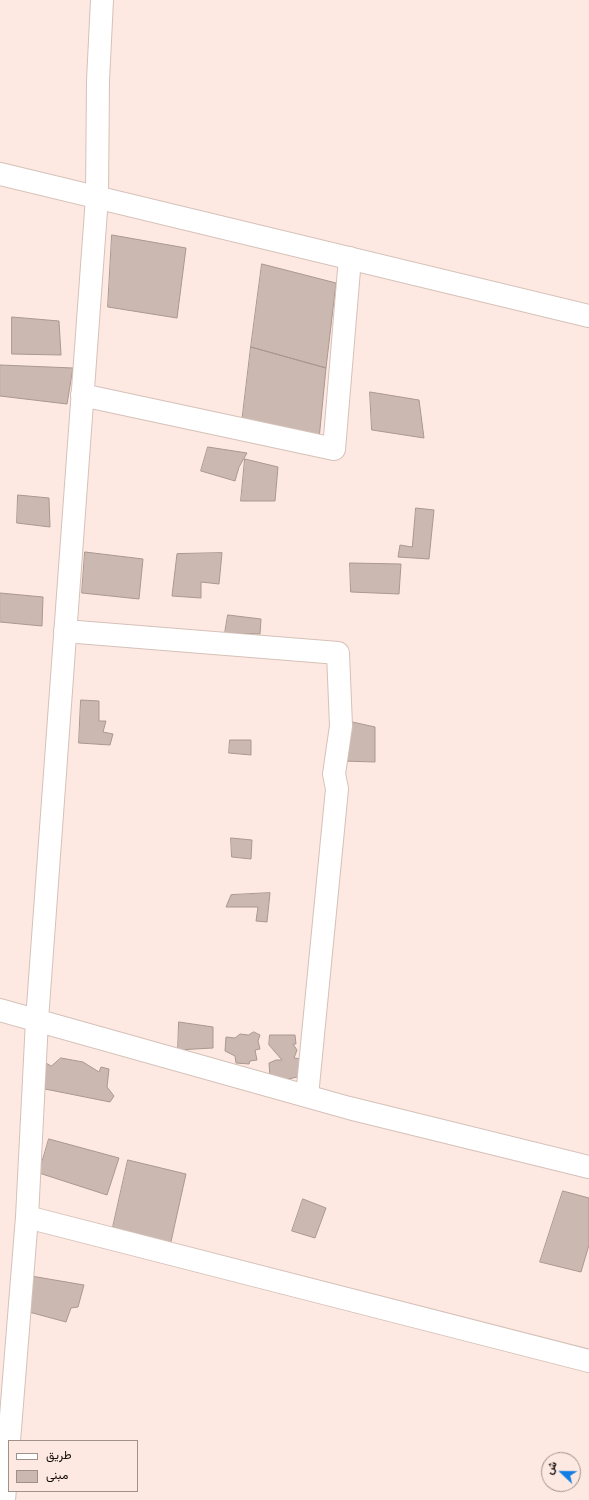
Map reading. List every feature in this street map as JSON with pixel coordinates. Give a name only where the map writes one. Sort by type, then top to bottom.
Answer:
[{"type":"street","points":[[9,1440],[27,1217],[37,1020],[97,196],[98,81],[102,0]]},
{"type":"street","points":[[0,174],[97,196],[589,316]]},
{"type":"street","points":[[82,395],[334,449],[350,258]]},
{"type":"street","points":[[65,631],[338,652],[341,726],[334,774],[338,789],[306,1096]]},
{"type":"street","points":[[0,1010],[349,1108],[589,1167]]},
{"type":"street","points":[[27,1217],[589,1361]]},
{"type":"street","points":[[4,1500],[8,1454]]},
{"type":"building","points":[[112,235],[186,248],[177,318],[108,307]]},
{"type":"building","points":[[262,264],[336,283],[326,368],[251,347]]},
{"type":"building","points":[[12,317],[59,321],[61,355],[12,354]]},
{"type":"building","points":[[251,347],[326,368],[319,439],[242,422]]},
{"type":"building","points":[[0,365],[73,368],[67,404],[0,396]]},
{"type":"building","points":[[370,392],[419,400],[424,438],[372,430]]},
{"type":"building","points":[[208,447],[247,453],[239,467],[235,481],[201,471]]},
{"type":"building","points":[[245,459],[278,467],[275,501],[241,501]]},
{"type":"building","points":[[18,495],[49,498],[50,527],[17,523]]},
{"type":"building","points":[[416,508],[434,510],[429,559],[398,557],[400,545],[412,547]]},
{"type":"building","points":[[85,552],[143,559],[139,599],[82,593]]},
{"type":"building","points":[[222,553],[219,584],[201,582],[201,598],[172,596],[177,554]]},
{"type":"building","points":[[350,563],[401,564],[399,594],[351,592]]},
{"type":"building","points":[[0,593],[43,597],[42,626],[0,622]]},
{"type":"building","points":[[228,615],[261,619],[260,634],[225,633]]},
{"type":"building","points":[[81,700],[99,701],[99,721],[106,721],[103,732],[113,734],[110,745],[79,743]]},
{"type":"building","points":[[348,721],[375,727],[375,762],[343,761]]},
{"type":"building","points":[[230,740],[251,740],[251,755],[229,753]]},
{"type":"building","points":[[231,838],[252,840],[251,859],[232,857]]},
{"type":"building","points":[[270,893],[267,922],[256,921],[258,907],[226,907],[231,895]]},
{"type":"building","points":[[179,1022],[213,1027],[213,1048],[178,1050]]},
{"type":"building","points":[[254,1032],[260,1035],[258,1041],[260,1049],[255,1050],[257,1060],[250,1061],[249,1064],[236,1063],[235,1056],[225,1051],[226,1037],[235,1038],[240,1034],[248,1035]]},
{"type":"building","points":[[270,1035],[295,1035],[296,1044],[293,1044],[297,1050],[294,1058],[302,1059],[302,1076],[288,1079],[284,1083],[270,1077],[269,1063],[276,1060],[282,1060],[269,1045]]},
{"type":"building","points":[[61,1058],[83,1062],[99,1072],[101,1067],[109,1069],[107,1087],[114,1096],[110,1102],[45,1089],[46,1063],[51,1066]]},
{"type":"building","points":[[49,1139],[119,1158],[107,1195],[39,1173]]},
{"type":"building","points":[[128,1160],[186,1174],[170,1246],[113,1227]]},
{"type":"building","points":[[563,1191],[589,1198],[589,1245],[581,1272],[540,1262]]},
{"type":"building","points":[[303,1199],[326,1208],[315,1238],[292,1231]]},
{"type":"building","points":[[31,1276],[84,1285],[78,1307],[71,1308],[66,1322],[29,1312]]}]
